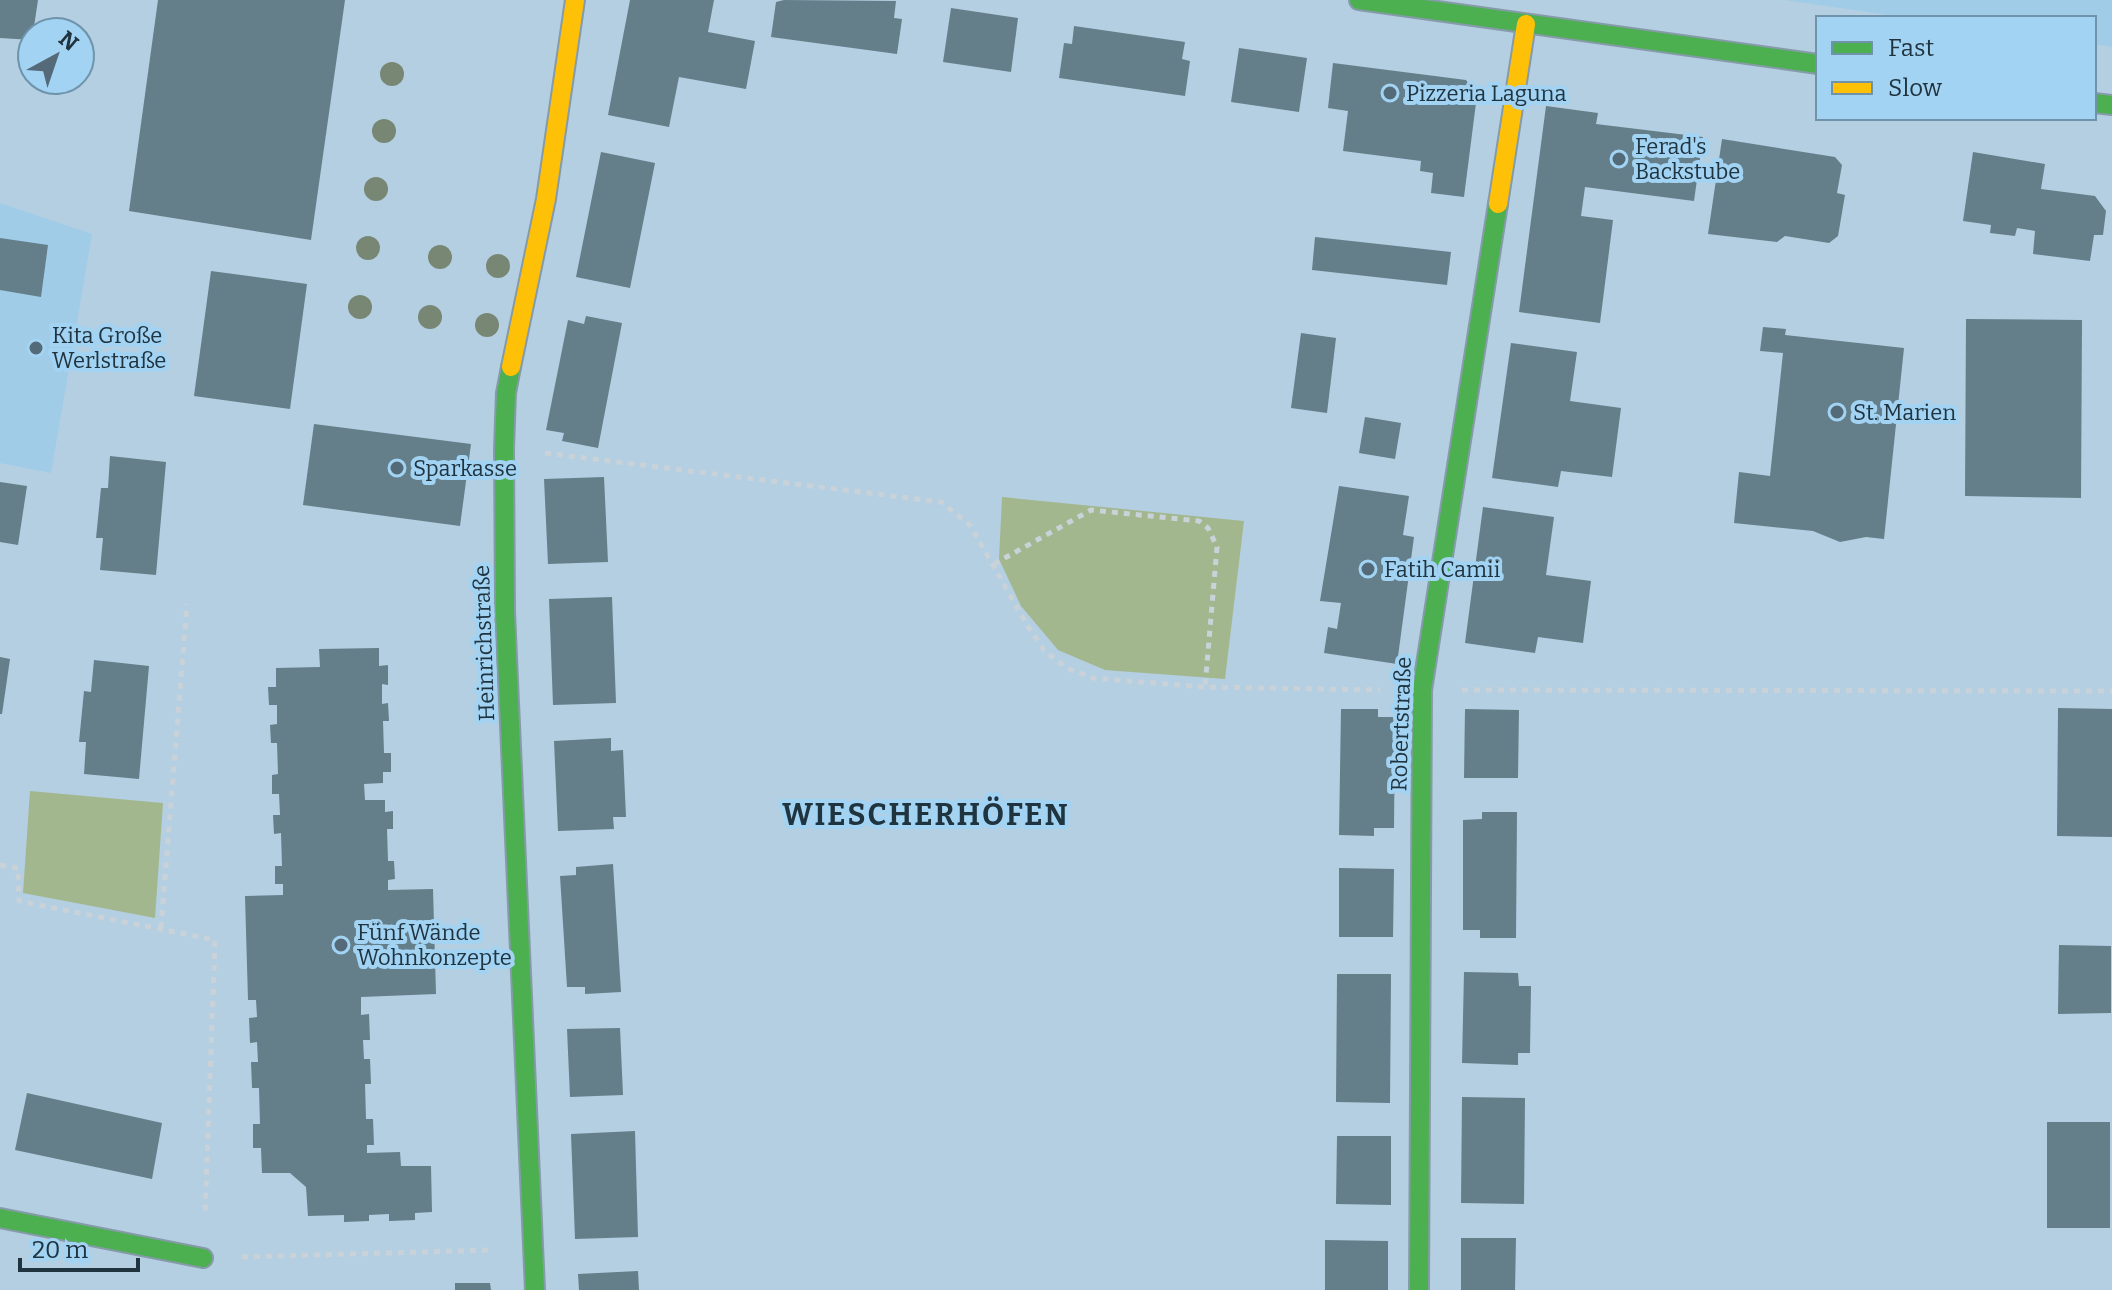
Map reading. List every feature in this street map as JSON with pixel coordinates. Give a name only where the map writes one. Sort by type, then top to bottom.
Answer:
[{"type":"street","name":"Heinrichstraße","points":[[535,1290],[505,612],[504,448],[506,393],[546,199],[575,0]]},
{"type":"street","points":[[1359,0],[1816,64]]},
{"type":"street","name":"Robertstraße","points":[[1419,1290],[1422,690],[1526,24]]},
{"type":"street","points":[[0,1218],[203,1258]]},
{"type":"path","points":[[504,448],[941,502],[970,525],[1027,625],[1044,650],[1066,668],[1093,678],[1205,687],[1305,688]]},
{"type":"path","points":[[994,564],[1091,510],[1199,521],[1208,528],[1217,547],[1205,687]]},
{"type":"path","points":[[161,928],[187,604]]},
{"type":"path","points":[[1520,689],[2112,691]]},
{"type":"path","points":[[0,865],[18,868],[19,901],[215,940],[203,1258],[534,1247]]},
{"type":"shaded area","points":[[1784,0],[2112,0],[2112,47],[2096,44],[2096,16],[1896,16]]},
{"type":"shaded area","name":"Kita Große Werlstraße","points":[[0,203],[92,234],[51,473],[0,463]]},
{"type":"green space","points":[[1002,497],[1244,521],[1225,679],[1105,670],[1058,650],[1021,606],[999,559]]},
{"type":"green space","points":[[30,791],[163,803],[155,918],[23,893]]},
{"type":"building","points":[[0,0],[38,0],[36,16],[16,16],[16,39],[0,38]]},
{"type":"building","points":[[158,0],[345,0],[311,240],[129,211]]},
{"type":"building","points":[[630,0],[714,0],[708,32],[755,41],[746,89],[679,77],[669,127],[608,115]]},
{"type":"building","points":[[896,1],[894,18],[902,19],[897,54],[771,37],[776,2]]},
{"type":"building","points":[[951,8],[1018,18],[1011,72],[943,62]]},
{"type":"building","points":[[1074,26],[1185,42],[1182,59],[1190,61],[1185,96],[1059,78],[1064,43],[1072,44]]},
{"type":"building","points":[[1239,48],[1307,58],[1299,112],[1231,102]]},
{"type":"building","points":[[1333,63],[1466,80],[1477,95],[1464,197],[1431,193],[1433,173],[1420,171],[1421,161],[1343,151],[1348,111],[1328,108]]},
{"type":"building","points":[[1546,106],[1598,113],[1596,124],[1703,137],[1694,201],[1585,187],[1581,216],[1613,220],[1600,323],[1519,312]]},
{"type":"building","points":[[1722,139],[1835,157],[1842,165],[1837,193],[1845,195],[1838,236],[1829,243],[1785,236],[1777,242],[1708,234]]},
{"type":"building","points":[[601,152],[655,163],[630,288],[576,277]]},
{"type":"building","points":[[1973,152],[2045,164],[2041,189],[2095,196],[2106,211],[2103,235],[2094,235],[2090,261],[2033,254],[2035,231],[2017,228],[2015,236],[1990,233],[1991,225],[1963,221]]},
{"type":"building","points":[[1315,237],[1451,252],[1447,285],[1312,270]]},
{"type":"building","points":[[0,238],[48,245],[41,297],[0,290]]},
{"type":"building","points":[[211,271],[307,284],[290,409],[194,396]]},
{"type":"building","points":[[586,316],[622,323],[598,448],[562,441],[564,433],[546,430],[568,320],[584,324]]},
{"type":"building","points":[[1966,319],[2082,320],[2081,498],[1965,496]]},
{"type":"building","name":"St. Marien","points":[[1763,327],[1786,329],[1785,335],[1904,348],[1884,539],[1866,537],[1840,542],[1813,531],[1734,523],[1739,472],[1770,476],[1783,353],[1760,351]]},
{"type":"building","points":[[1301,333],[1336,338],[1327,413],[1291,408]]},
{"type":"building","points":[[1511,343],[1577,352],[1570,401],[1621,408],[1612,477],[1561,471],[1558,487],[1492,478]]},
{"type":"building","points":[[1365,417],[1401,423],[1395,459],[1359,453]]},
{"type":"building","points":[[314,424],[471,444],[460,526],[303,505]]},
{"type":"building","points":[[110,456],[166,462],[156,575],[100,570],[103,538],[96,538],[101,488],[108,488]]},
{"type":"building","points":[[604,477],[608,562],[548,564],[544,479]]},
{"type":"building","points":[[0,482],[27,486],[18,545],[0,542]]},
{"type":"building","points":[[1339,486],[1409,496],[1403,535],[1414,537],[1397,664],[1324,653],[1328,627],[1337,629],[1341,603],[1320,601]]},
{"type":"building","points":[[1483,507],[1554,517],[1546,575],[1591,581],[1583,643],[1538,637],[1535,653],[1465,643]]},
{"type":"building","points":[[612,597],[616,703],[553,705],[549,599]]},
{"type":"building","name":"Fünf Wände Wohnkonzepte","points":[[379,648],[379,666],[388,665],[388,685],[382,684],[382,704],[388,703],[389,721],[383,721],[384,753],[391,753],[391,772],[383,772],[383,783],[364,784],[365,800],[385,800],[385,812],[393,811],[393,829],[387,829],[388,861],[394,861],[395,879],[388,880],[388,890],[433,889],[436,994],[361,997],[361,1015],[369,1014],[370,1040],[363,1040],[364,1059],[370,1059],[371,1084],[365,1084],[366,1119],[373,1119],[374,1145],[367,1145],[367,1153],[400,1152],[401,1166],[431,1166],[432,1212],[415,1213],[415,1220],[389,1221],[389,1214],[369,1215],[369,1221],[344,1222],[344,1215],[308,1216],[306,1187],[290,1173],[262,1173],[261,1148],[253,1148],[253,1124],[260,1124],[259,1088],[252,1088],[251,1062],[258,1062],[257,1042],[250,1043],[249,1018],[257,1017],[256,1000],[248,1000],[245,896],[283,895],[283,884],[275,884],[275,866],[282,866],[281,833],[274,834],[273,815],[280,815],[279,794],[272,794],[272,775],[278,774],[277,743],[271,743],[270,725],[277,724],[277,705],[269,705],[268,687],[276,687],[276,668],[320,667],[319,649]]},
{"type":"building","points":[[0,657],[10,659],[2,714],[0,714]]},
{"type":"building","points":[[94,660],[149,666],[139,779],[84,774],[86,742],[79,742],[84,691],[91,692]]},
{"type":"building","points":[[2058,708],[2112,709],[2112,837],[2057,836]]},
{"type":"building","points":[[1341,709],[1378,709],[1378,717],[1395,717],[1394,828],[1374,828],[1374,836],[1339,835]]},
{"type":"building","points":[[1465,709],[1519,710],[1518,778],[1464,778]]},
{"type":"building","points":[[611,738],[611,751],[623,750],[626,817],[613,817],[614,829],[558,831],[554,741]]},
{"type":"building","points":[[1482,812],[1517,812],[1516,938],[1480,938],[1480,930],[1463,930],[1463,820],[1482,819]]},
{"type":"building","points":[[613,864],[621,992],[585,994],[585,987],[567,987],[560,876],[576,875],[576,867]]},
{"type":"building","points":[[1339,868],[1394,869],[1393,937],[1339,937]]},
{"type":"building","points":[[2059,945],[2111,946],[2111,1013],[2058,1014]]},
{"type":"building","points":[[1464,972],[1518,973],[1519,986],[1531,986],[1530,1053],[1518,1053],[1518,1065],[1462,1063]]},
{"type":"building","points":[[1337,974],[1391,974],[1390,1103],[1336,1102]]},
{"type":"building","points":[[620,1028],[623,1095],[570,1097],[567,1029]]},
{"type":"building","points":[[27,1093],[162,1123],[152,1179],[15,1150]]},
{"type":"building","points":[[1462,1097],[1525,1098],[1524,1204],[1461,1203]]},
{"type":"building","points":[[2047,1122],[2110,1122],[2110,1228],[2047,1228]]},
{"type":"building","points":[[635,1131],[638,1237],[575,1239],[571,1134]]},
{"type":"building","points":[[1337,1136],[1391,1136],[1391,1205],[1336,1204]]},
{"type":"building","points":[[1461,1238],[1516,1238],[1515,1290],[1461,1290]]},
{"type":"building","points":[[1325,1240],[1388,1241],[1388,1290],[1325,1290]]},
{"type":"building","points":[[638,1271],[639,1290],[579,1290],[578,1274]]},
{"type":"building","points":[[455,1283],[490,1283],[491,1290],[455,1290]]},
{"type":"traffic: fast","points":[[1359,0],[1816,64]]},
{"type":"traffic: fast","points":[[2096,103],[2112,105]]},
{"type":"traffic: fast","points":[[1419,1290],[1422,690],[1498,204]]},
{"type":"traffic: fast","points":[[511,367],[506,393],[504,448],[505,612],[535,1290]]},
{"type":"traffic: fast","points":[[0,1218],[203,1258]]},
{"type":"traffic: slow","points":[[511,367],[546,199],[575,0]]},
{"type":"traffic: slow","points":[[1498,204],[1526,24]]},
{"type":"place","name":"Pizzeria Laguna","points":[[1390,93]]},
{"type":"place","name":"Ferad's Backstube","points":[[1619,159]]},
{"type":"place","name":"Kita Große Werlstraße","points":[[36,348]]},
{"type":"place","name":"St. Marien","points":[[1837,412]]},
{"type":"place","name":"Sparkasse","points":[[397,468]]},
{"type":"place","name":"Fatih Camii","points":[[1368,569]]},
{"type":"place","name":"Fünf Wände Wohnkonzepte","points":[[341,945]]},
{"type":"district","name":"WIESCHERHÖFEN","points":[[926,815]]}]
